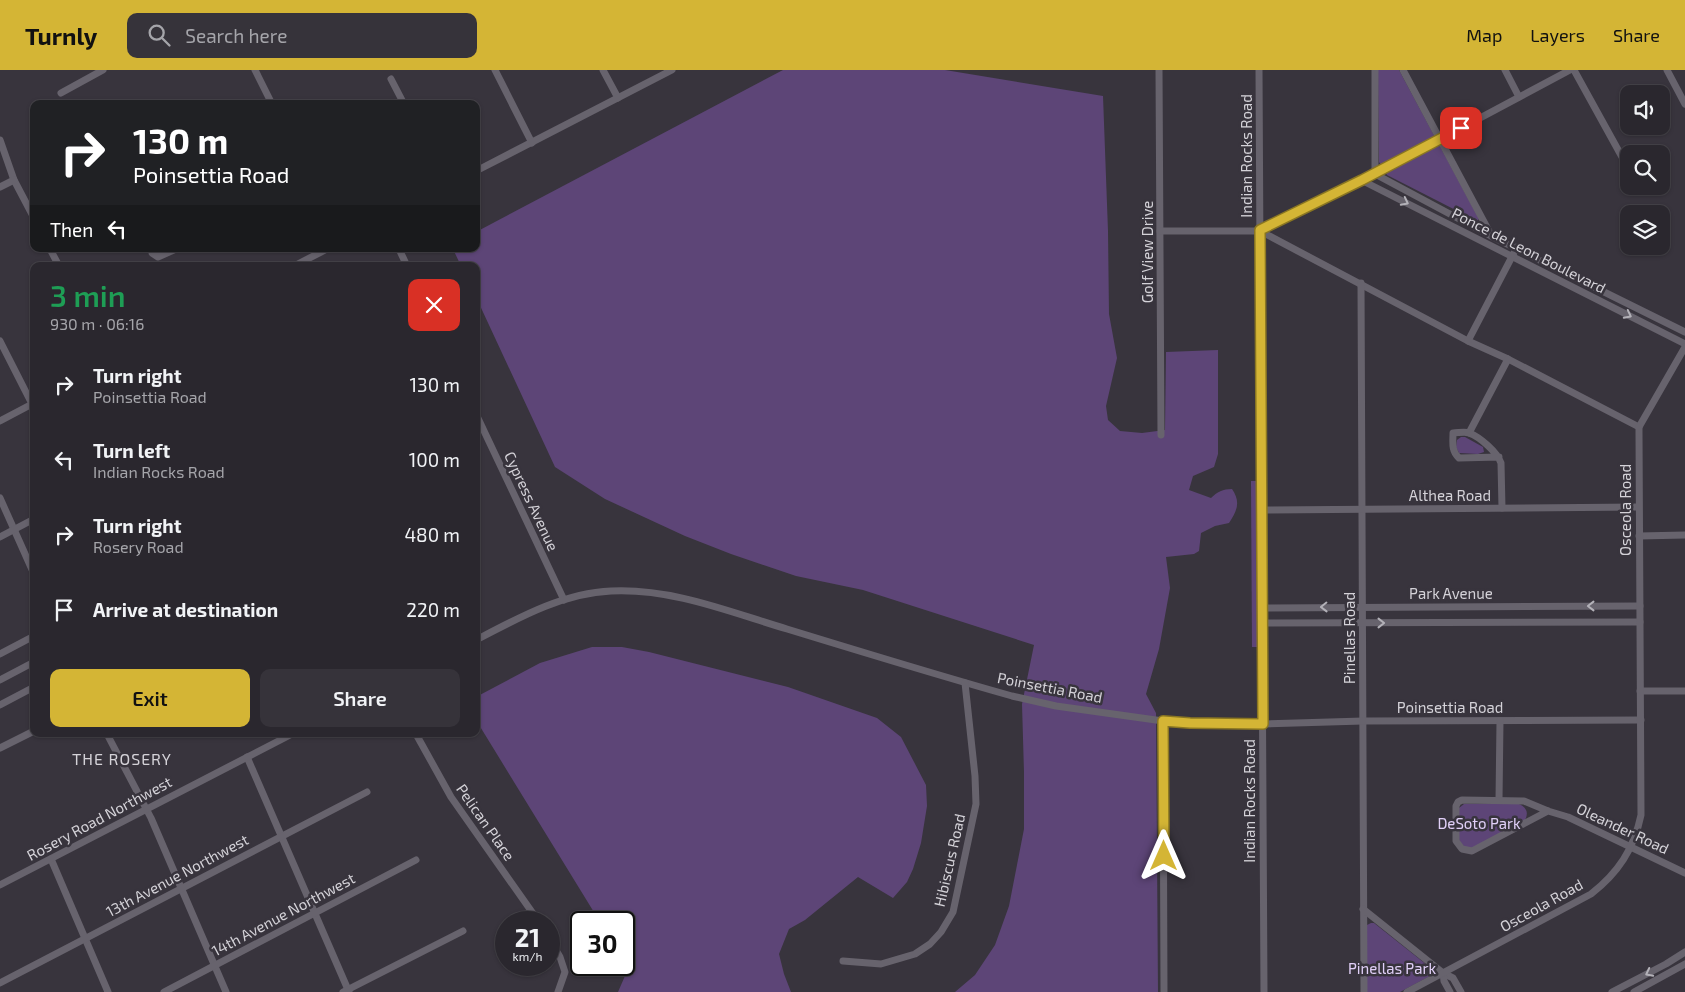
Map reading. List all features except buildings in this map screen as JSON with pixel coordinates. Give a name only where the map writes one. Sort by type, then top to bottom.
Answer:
[{"type":"street","points":[[61,93],[103,70]]},
{"type":"street","points":[[256,70],[270,100]]},
{"type":"street","points":[[495,70],[532,143]]},
{"type":"street","points":[[603,70],[618,98]]},
{"type":"street","points":[[480,169],[672,70]]},
{"type":"street","name":"Golf View Drive","points":[[1159,70],[1161,435]]},
{"type":"street","name":"Indian Rocks Road","points":[[1259,70],[1264,992]]},
{"type":"street","points":[[1375,70],[1375,174]]},
{"type":"street","points":[[1403,70],[1491,236]]},
{"type":"street","points":[[1505,70],[1519,97]]},
{"type":"street","points":[[1160,231],[1260,230],[1375,174],[1572,70],[1620,154]]},
{"type":"street","points":[[1667,70],[1685,104]]},
{"type":"street","points":[[391,79],[402,100]]},
{"type":"street","points":[[0,140],[14,180],[30,210]]},
{"type":"street","name":"Ponce de Leon Boulevard","points":[[1375,174],[1491,236],[1517,247],[1685,332]]},
{"type":"street","points":[[0,187],[14,180]]},
{"type":"street","name":"Ponce de Leon Boulevard","points":[[1362,180],[1685,345]]},
{"type":"street","points":[[1260,230],[1468,340],[1639,427],[1685,345]]},
{"type":"street","points":[[1468,340],[1517,247]]},
{"type":"street","points":[[152,252],[158,257],[169,252]]},
{"type":"street","points":[[302,262],[322,252]]},
{"type":"street","name":"Pinellas Road","points":[[1360,283],[1364,992]]},
{"type":"street","points":[[0,341],[30,397]]},
{"type":"street","points":[[1469,433],[1508,359]]},
{"type":"street","points":[[0,421],[30,405]]},
{"type":"street","name":"Cypress Avenue","points":[[480,422],[564,600]]},
{"type":"street","name":"Osceola Road","points":[[1407,992],[1591,894],[1619,868],[1631,848],[1637,832],[1640,815],[1639,427]]},
{"type":"street","points":[[1498,457],[1459,458],[1453,449],[1453,433],[1469,433],[1493,450],[1498,457],[1501,463],[1502,508]]},
{"type":"street","points":[[0,498],[30,565]]},
{"type":"street","name":"Althea Road","points":[[1262,510],[1638,507]]},
{"type":"street","points":[[0,537],[30,521]]},
{"type":"street","points":[[1639,536],[1685,535]]},
{"type":"street","name":"Poinsettia Road","points":[[480,638],[508,623],[564,600],[588,594],[610,591],[657,594],[692,600],[1012,696],[1056,706],[1163,721],[1263,724],[1363,721],[1641,720]]},
{"type":"street","name":"Park Avenue","points":[[1262,608],[1640,606]]},
{"type":"street","name":"Park Avenue","points":[[1262,623],[1640,622]]},
{"type":"street","points":[[0,654],[30,638]]},
{"type":"street","points":[[0,680],[30,664]]},
{"type":"street","name":"Hibiscus Road","points":[[843,961],[881,964],[914,954],[930,944],[941,932],[953,912],[976,804],[975,776],[965,683]]},
{"type":"street","points":[[0,706],[30,689]]},
{"type":"street","points":[[1640,691],[1685,691]]},
{"type":"street","points":[[1163,721],[1164,992]]},
{"type":"street","points":[[1499,800],[1500,721]]},
{"type":"street","points":[[0,748],[30,733]]},
{"type":"street","points":[[109,737],[147,809],[226,992]]},
{"type":"street","name":"Rosery Road Northwest","points":[[0,885],[286,737]]},
{"type":"street","name":"Pelican Place","points":[[418,737],[451,797],[531,911]]},
{"type":"street","points":[[248,756],[315,912],[346,991],[463,931]]},
{"type":"street","name":"13th Avenue Northwest","points":[[0,982],[85,940],[367,792]]},
{"type":"street","name":"Oleander Road","points":[[1548,811],[1479,849],[1472,851],[1462,849],[1456,841],[1456,806],[1458,802],[1462,800],[1524,801],[1568,818],[1685,873]]},
{"type":"street","points":[[51,859],[108,992]]},
{"type":"street","name":"14th Avenue Northwest","points":[[164,992],[416,860]]},
{"type":"street","points":[[1363,909],[1443,973],[1454,978],[1461,992]]},
{"type":"street","points":[[1612,992],[1685,952]]},
{"type":"street","points":[[558,992],[565,972],[560,957]]},
{"type":"street","points":[[1634,992],[1685,964]]},
{"type":"street","points":[[1443,973],[1444,981],[1450,992]]},
{"type":"green space","points":[[783,70],[945,70],[1103,96],[1109,314],[1117,358],[1106,406],[1108,420],[1120,431],[1142,433],[1165,430],[1166,352],[1218,350],[1218,454],[1214,467],[1193,476],[1189,490],[1211,498],[1220,491],[1232,489],[1237,502],[1229,523],[1215,526],[1201,533],[1199,551],[1194,554],[1166,557],[1170,588],[1159,649],[1146,694],[1156,713],[1158,992],[955,992],[975,975],[995,945],[1009,906],[1024,829],[1022,704],[1034,645],[863,590],[796,576],[731,554],[685,536],[605,499],[555,467],[480,306],[480,262],[459,262],[454,252],[480,252],[480,230]]},
{"type":"green space","points":[[1378,70],[1399,70],[1479,219],[1477,221],[1387,175],[1379,162]]},
{"type":"green space","points":[[1465,437],[1483,447],[1484,452],[1478,454],[1459,453],[1456,447],[1457,440]]},
{"type":"green space","points":[[1251,481],[1258,481],[1259,647],[1252,647]]},
{"type":"green space","points":[[592,647],[622,647],[788,687],[877,718],[901,737],[926,785],[927,806],[921,843],[913,869],[907,882],[893,898],[858,877],[805,920],[789,929],[779,954],[791,992],[618,992],[625,976],[635,976],[635,911],[593,911],[480,727],[480,695],[540,663]]},
{"type":"green space","name":"DeSoto Park","points":[[1516,803],[1527,812],[1524,822],[1472,848],[1465,848],[1459,840],[1459,808],[1464,804]]},
{"type":"green space","name":"Pinellas Park","points":[[1374,923],[1432,969],[1434,972],[1432,975],[1400,992],[1367,992],[1366,929],[1367,925]]},
{"type":"district","name":"THE ROSERY","points":[[122,758]]},
{"type":"route","points":[[1164,856],[1163,721],[1263,724],[1260,230],[1362,180],[1461,128]]}]
